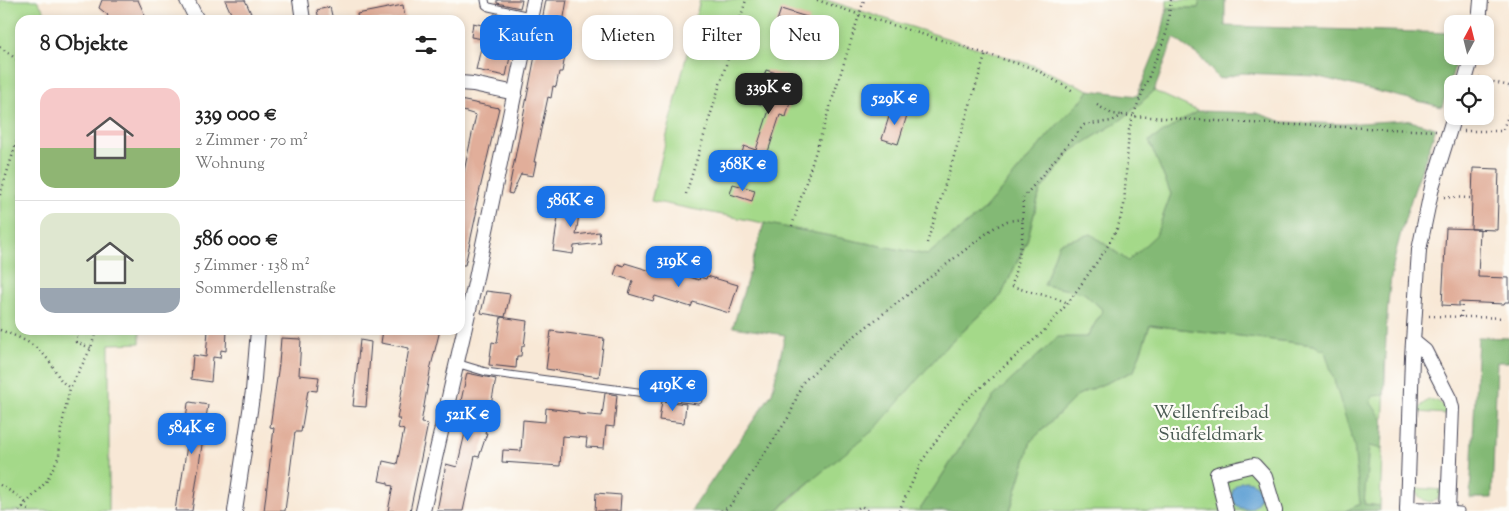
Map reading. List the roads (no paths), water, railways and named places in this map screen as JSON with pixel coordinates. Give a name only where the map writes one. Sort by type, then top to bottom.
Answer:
[{"type":"street","points":[[187,0],[194,15]]},
{"type":"street","points":[[300,0],[302,15]]},
{"type":"street","points":[[530,15],[534,0]]},
{"type":"street","points":[[1479,15],[1480,0]]},
{"type":"street","points":[[465,322],[521,60]]},
{"type":"street","points":[[465,83],[515,93]]},
{"type":"street","points":[[1414,342],[1425,351],[1450,400],[1452,408],[1452,511],[1407,510],[1412,357],[1419,250],[1430,196],[1451,125]]},
{"type":"street","points":[[235,511],[254,391],[258,335]]},
{"type":"street","points":[[423,511],[462,335]]},
{"type":"street","points":[[1226,511],[1217,474],[1254,465],[1265,477],[1275,511]]},
{"type":"lane","points":[[485,0],[489,7],[525,15]]},
{"type":"lane","points":[[456,363],[486,372],[698,400]]},
{"type":"water","points":[[1246,481],[1256,485],[1260,495],[1256,505],[1246,509],[1236,505],[1232,495],[1236,485]]},
{"type":"park label","name":"Wellenfreibad Südfeldmark","points":[[1211,422]]}]
